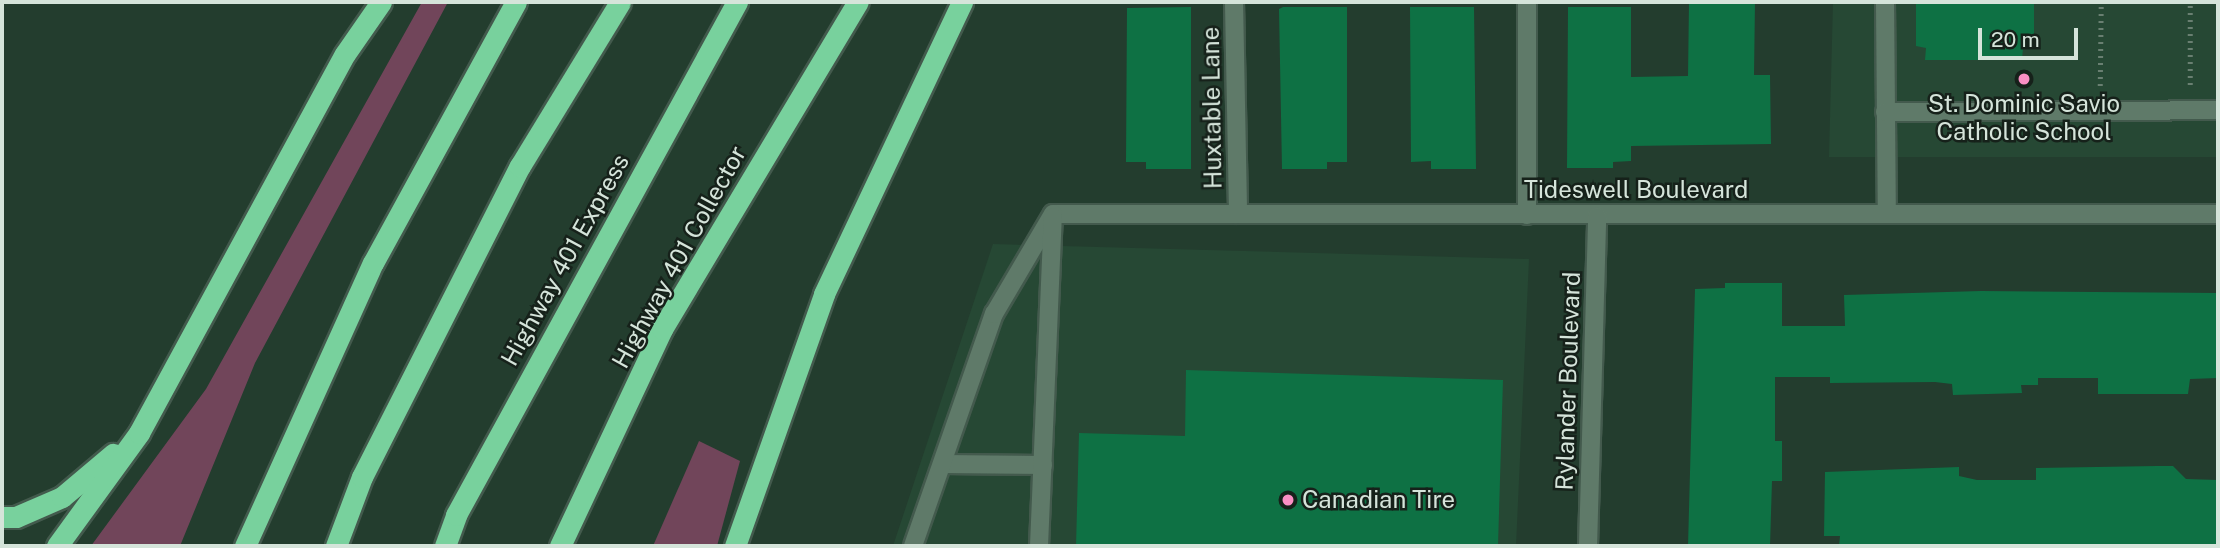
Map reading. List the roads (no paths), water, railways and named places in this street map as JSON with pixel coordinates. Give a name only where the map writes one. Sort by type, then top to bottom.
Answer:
[{"type":"highway","points":[[57,546],[139,433],[345,54],[381,2]]},
{"type":"highway","points":[[245,546],[373,263],[516,2]]},
{"type":"highway","points":[[336,546],[362,477],[520,166],[620,2]]},
{"type":"highway","name":"Highway 401 Express","points":[[444,546],[456,515],[737,2]]},
{"type":"highway","name":"Highway 401 Collector","points":[[560,546],[662,329],[858,2]]},
{"type":"highway","points":[[735,546],[824,294],[962,2]]},
{"type":"highway","points":[[2,517],[16,517],[62,497],[139,433]]},
{"type":"street","name":"Huxtable Lane","points":[[1234,2],[1238,214]]},
{"type":"street","points":[[1527,215],[1528,2]]},
{"type":"street","points":[[1885,2],[1887,212]]},
{"type":"street","points":[[1885,112],[2218,110]]},
{"type":"street","name":"Tideswell Boulevard","points":[[1053,214],[2218,214]]},
{"type":"street","points":[[913,546],[994,314],[1053,214]]},
{"type":"street","points":[[1039,546],[1053,214]]},
{"type":"street","name":"Rylander Boulevard","points":[[1588,546],[1597,216]]},
{"type":"street","points":[[943,464],[1042,465]]},
{"type":"place","name":"St. Dominic Savio Catholic School","points":[[2024,79]]},
{"type":"place","name":"Canadian Tire","points":[[1288,500]]}]
